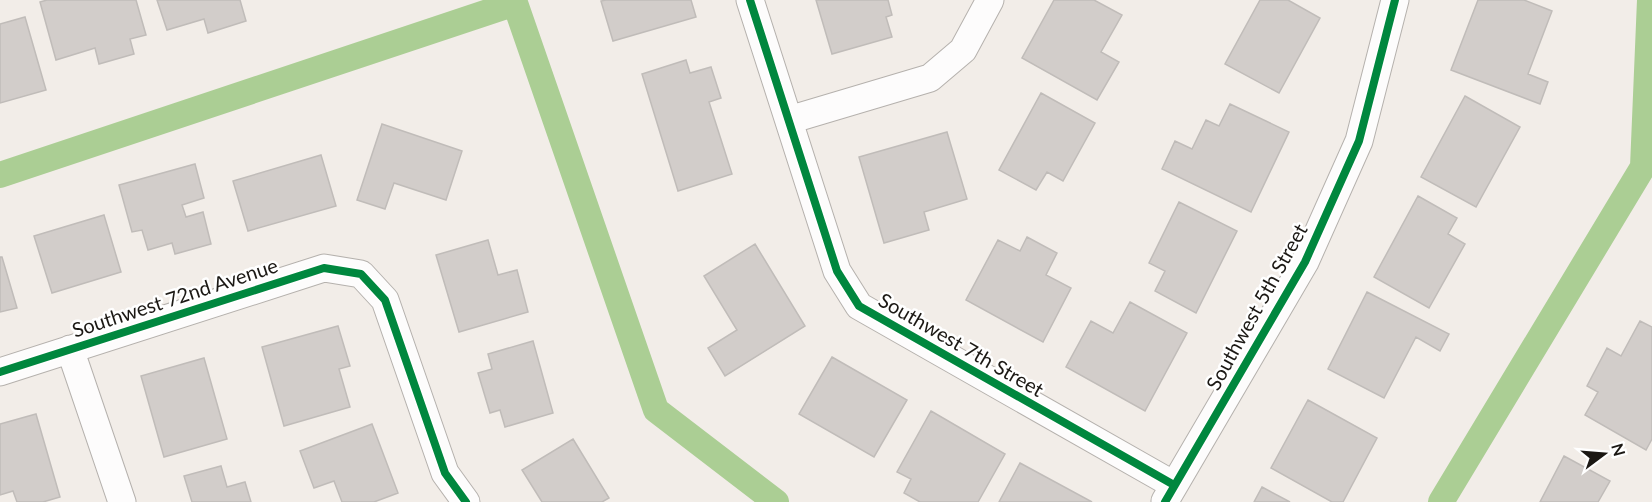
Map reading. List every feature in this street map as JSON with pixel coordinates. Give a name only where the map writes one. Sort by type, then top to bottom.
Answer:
[{"type":"street","name":"Southwest 7th Street","points":[[750,0],[837,271],[859,306],[1169,494]]},
{"type":"street","points":[[789,120],[930,78],[963,50],[990,0]]},
{"type":"street","name":"Southwest 5th Street","points":[[1169,494],[1305,262],[1359,141],[1395,0]]},
{"type":"street","name":"Southwest 72nd Avenue","points":[[0,372],[324,268],[361,274],[385,300],[445,473],[466,502]]},
{"type":"street","points":[[70,349],[122,502]]},
{"type":"building","points":[[47,0],[136,0],[146,35],[130,39],[134,54],[99,64],[95,48],[56,60],[40,2]]},
{"type":"building","points":[[157,0],[240,0],[246,21],[208,33],[204,19],[167,30]]},
{"type":"building","points":[[691,0],[696,17],[613,41],[601,1]]},
{"type":"building","points":[[816,0],[888,0],[892,15],[886,17],[892,37],[832,54]]},
{"type":"building","points":[[1054,0],[1094,0],[1122,15],[1101,52],[1119,62],[1097,100],[1022,58]]},
{"type":"building","points":[[1260,0],[1288,0],[1320,18],[1279,93],[1225,64]]},
{"type":"building","points":[[1478,0],[1524,0],[1552,11],[1528,74],[1548,82],[1540,104],[1451,70]]},
{"type":"building","points":[[25,17],[46,90],[0,103],[0,24]]},
{"type":"building","points":[[686,60],[690,73],[711,67],[721,98],[709,102],[732,174],[678,191],[642,74]]},
{"type":"building","points":[[1041,93],[1095,123],[1063,181],[1047,172],[1036,190],[999,170]]},
{"type":"building","points":[[1465,96],[1520,127],[1476,207],[1421,177]]},
{"type":"building","points":[[1230,104],[1289,132],[1251,212],[1162,169],[1175,141],[1192,149],[1206,120],[1219,126]]},
{"type":"building","points":[[382,124],[462,151],[446,200],[394,183],[385,209],[357,200]]},
{"type":"building","points":[[947,132],[967,199],[924,212],[929,230],[884,243],[859,157]]},
{"type":"building","points":[[321,155],[336,206],[248,231],[233,181]]},
{"type":"building","points":[[195,164],[204,198],[182,205],[186,217],[203,212],[211,244],[175,254],[172,243],[148,250],[142,230],[132,232],[119,185]]},
{"type":"building","points":[[1418,196],[1457,218],[1448,234],[1465,244],[1429,308],[1374,277]]},
{"type":"building","points":[[1179,202],[1237,231],[1196,313],[1155,291],[1165,271],[1149,263]]},
{"type":"building","points":[[104,215],[121,272],[52,293],[34,236]]},
{"type":"building","points":[[1027,237],[1057,253],[1046,275],[1071,288],[1043,342],[966,300],[998,240],[1020,251]]},
{"type":"building","points":[[488,240],[498,275],[517,270],[528,312],[459,332],[436,255]]},
{"type":"building","points":[[755,244],[805,326],[725,376],[708,348],[737,330],[704,276]]},
{"type":"building","points":[[0,257],[2,257],[17,308],[0,312]]},
{"type":"building","points":[[1367,292],[1449,334],[1440,351],[1416,337],[1384,398],[1328,369]]},
{"type":"building","points":[[1130,302],[1187,333],[1145,411],[1066,367],[1091,321],[1113,333]]},
{"type":"building","points":[[1640,321],[1652,327],[1652,439],[1646,450],[1585,415],[1598,392],[1587,386],[1607,348],[1621,356]]},
{"type":"building","points":[[338,326],[350,366],[339,369],[350,407],[284,426],[262,347]]},
{"type":"building","points":[[533,341],[553,413],[505,427],[500,410],[490,413],[478,373],[492,369],[488,354]]},
{"type":"building","points":[[832,357],[907,400],[874,457],[799,414]]},
{"type":"building","points":[[204,358],[227,439],[164,457],[141,376]]},
{"type":"building","points":[[1308,400],[1377,438],[1343,502],[1332,502],[1271,468]]},
{"type":"building","points":[[931,411],[1005,454],[978,502],[920,502],[904,493],[911,479],[897,472]]},
{"type":"building","points":[[36,414],[60,497],[43,502],[17,502],[13,491],[0,495],[0,424]]},
{"type":"building","points":[[372,424],[398,493],[374,502],[342,502],[334,481],[314,488],[300,451]]},
{"type":"building","points":[[573,439],[609,498],[602,502],[542,502],[522,470]]},
{"type":"building","points":[[1564,456],[1610,481],[1598,502],[1540,502]]},
{"type":"building","points":[[1020,463],[1092,502],[999,502]]},
{"type":"building","points":[[221,466],[227,487],[245,482],[251,502],[192,502],[184,476]]},
{"type":"building","points":[[1262,487],[1290,502],[1254,502]]},
{"type":"waterway","points":[[1441,502],[1643,167],[1650,0]]},
{"type":"waterway","points":[[0,175],[515,3],[656,410],[776,502]]},
{"type":"cycle path","points":[[750,0],[837,271],[859,306],[1174,485]]},
{"type":"cycle path","points":[[1165,502],[1305,262],[1359,141],[1395,0]]},
{"type":"cycle path","points":[[0,372],[324,268],[361,274],[385,300],[445,473],[466,502]]}]
